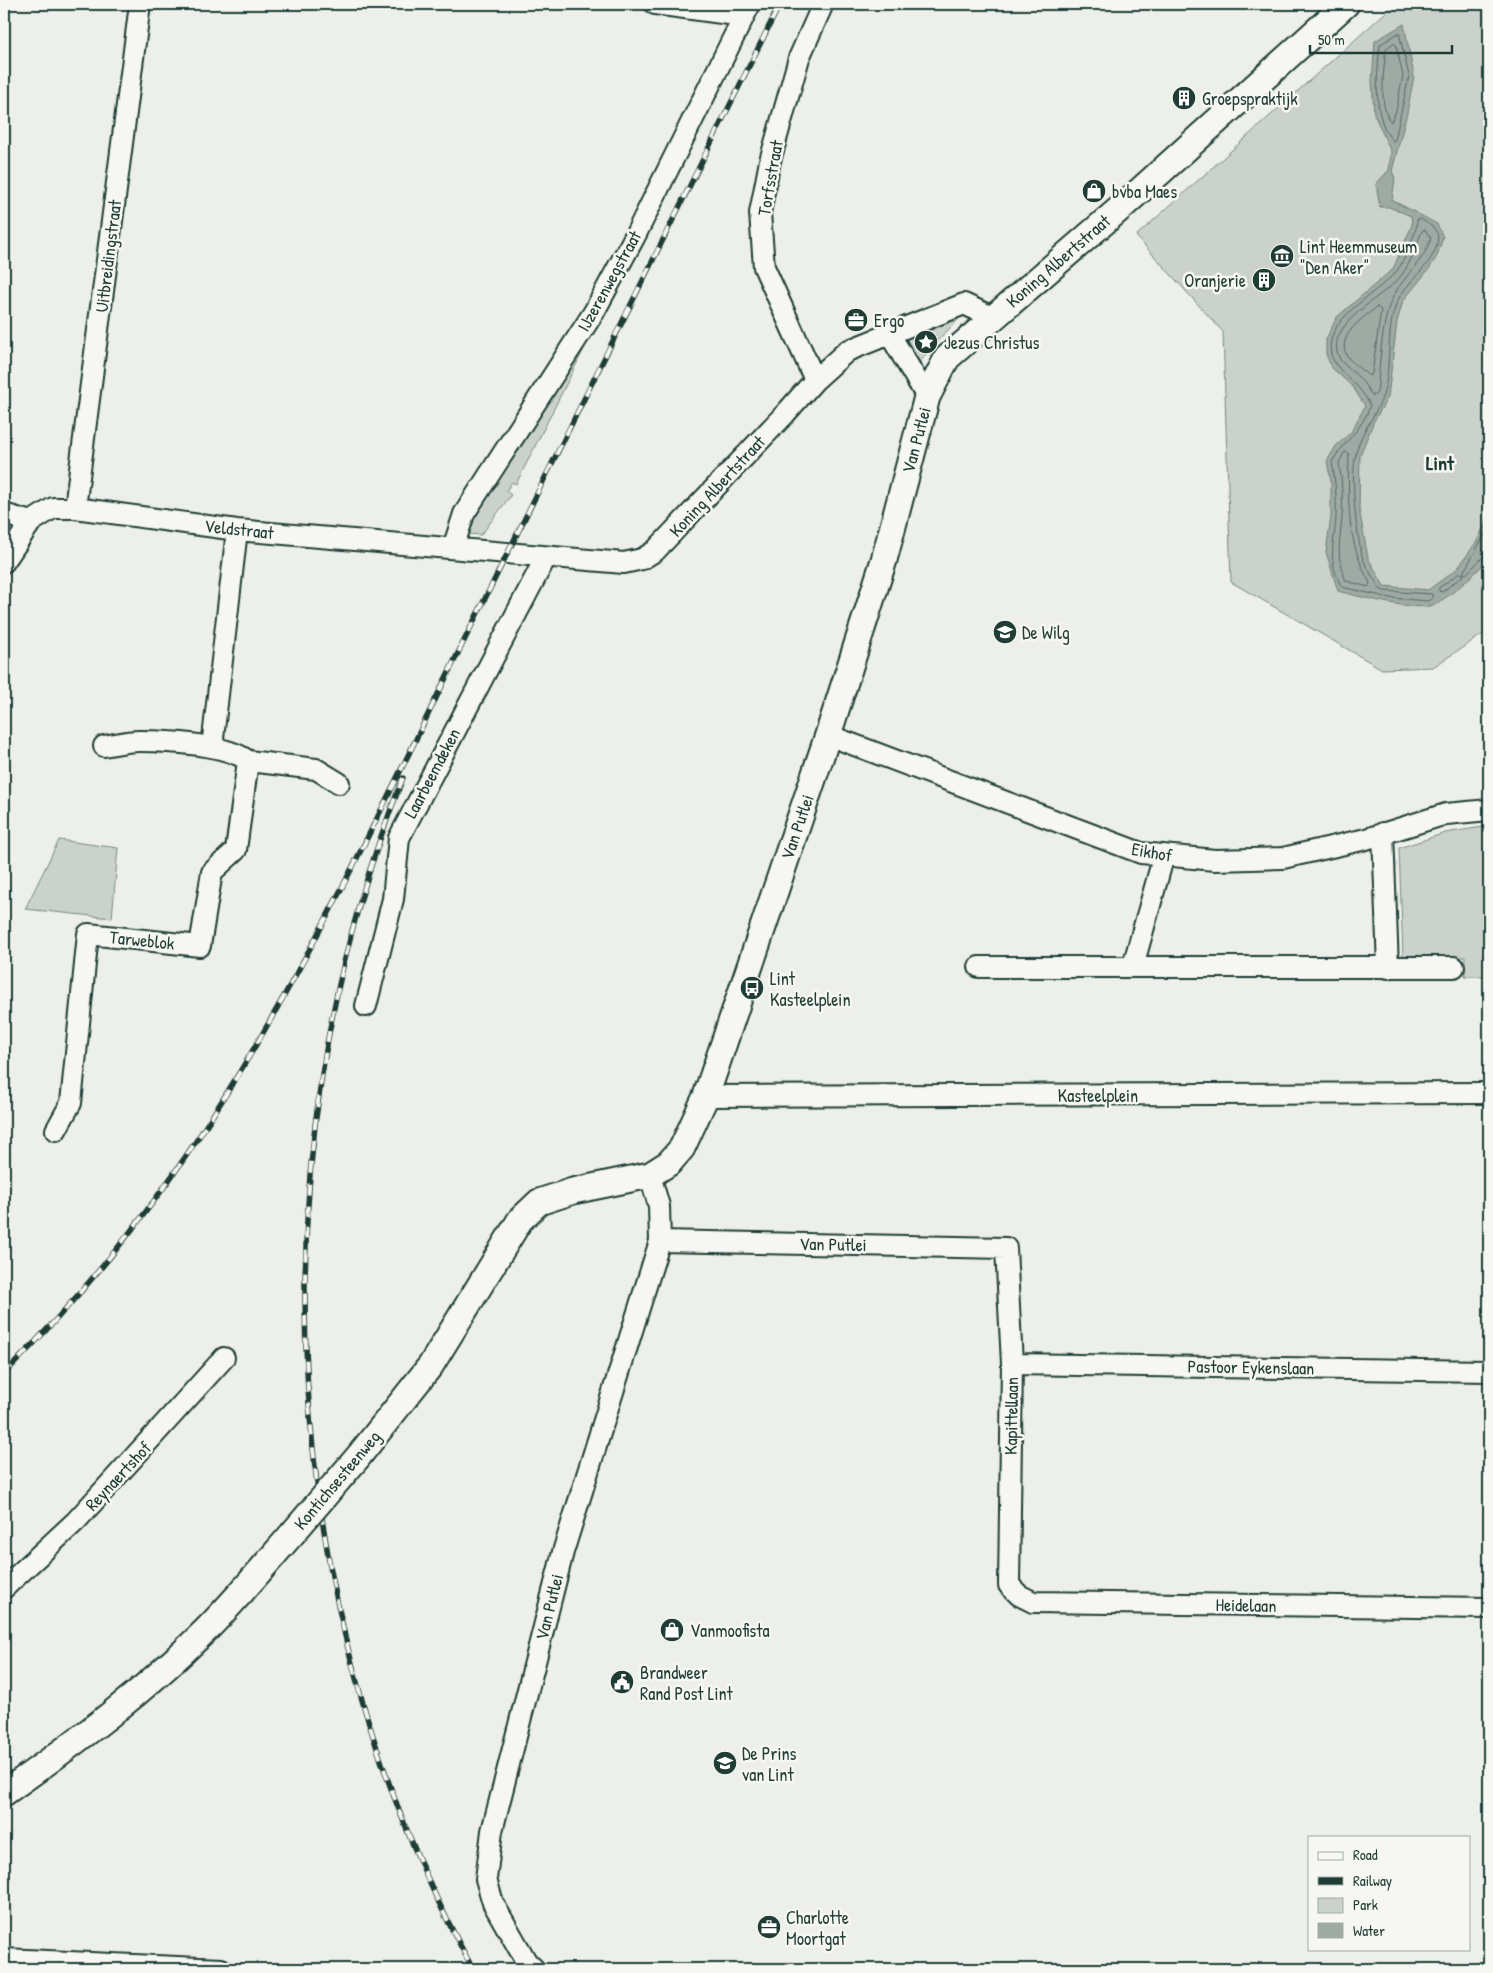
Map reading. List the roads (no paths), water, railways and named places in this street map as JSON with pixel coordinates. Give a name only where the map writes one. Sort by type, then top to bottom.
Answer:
[{"type":"street","name":"Uitbreidingstraat","points":[[75,508],[140,4]]},
{"type":"street","points":[[655,4],[747,10]]},
{"type":"street","name":"Torfsstraat","points":[[815,380],[764,267],[760,213],[770,161],[799,58],[823,4]]},
{"type":"street","name":"Koning Albertstraat","points":[[928,396],[947,358],[1124,204],[1346,4]]},
{"type":"street","name":"IJzerenwegstraat","points":[[453,548],[464,514],[594,312],[635,236],[747,10]]},
{"type":"street","name":"Koning Albertstraat","points":[[480,550],[624,564],[642,559],[655,551],[815,380],[847,351],[964,304],[992,317]]},
{"type":"street","points":[[889,333],[928,396]]},
{"type":"street","name":"Van Putlei","points":[[534,1969],[526,1962],[493,1903],[486,1879],[492,1831],[563,1552],[660,1241],[659,1206],[650,1176],[669,1163],[682,1148],[706,1096],[828,735],[884,560],[928,396]]},
{"type":"street","name":"Veldstraat","points":[[31,522],[52,508],[75,508],[237,530],[480,550]]},
{"type":"street","points":[[4,514],[31,522],[4,562]]},
{"type":"street","points":[[212,747],[237,530]]},
{"type":"street","name":"Laarbeemdeken","points":[[366,1006],[393,899],[399,838],[546,557]]},
{"type":"street","name":"Eikhof","points":[[828,735],[1141,853],[1215,860],[1283,858],[1383,833],[1446,814],[1489,810]]},
{"type":"street","points":[[104,746],[138,741],[212,747],[240,754],[248,761],[316,769],[339,783]]},
{"type":"street","name":"Tarweblok","points":[[56,1130],[71,1103],[88,934],[200,946],[212,872],[236,850],[248,761]]},
{"type":"street","points":[[1383,833],[1388,968]]},
{"type":"street","points":[[1133,966],[1164,855]]},
{"type":"street","points":[[979,967],[1454,967]]},
{"type":"street","name":"Kasteelplein","points":[[706,1096],[1489,1093]]},
{"type":"street","name":"Kontichsesteenweg","points":[[4,1793],[67,1749],[137,1692],[206,1630],[358,1457],[430,1365],[520,1220],[539,1202],[573,1192],[650,1176]]},
{"type":"street","name":"Van Putlei","points":[[660,1241],[1006,1248]]},
{"type":"street","name":"Kapittellaan","points":[[1006,1248],[1012,1364],[1009,1584]]},
{"type":"street","name":"Reynaertshof","points":[[4,1588],[76,1520],[224,1358]]},
{"type":"street","name":"Pastoor Eykenslaan","points":[[1012,1364],[1489,1371]]},
{"type":"street","name":"Heidelaan","points":[[1009,1584],[1019,1595],[1033,1602],[1489,1608]]},
{"type":"street","points":[[4,1959],[221,1969]]},
{"type":"water","points":[[1404,24],[1414,76],[1407,113],[1392,171],[1395,178],[1392,200],[1437,224],[1443,237],[1437,256],[1429,269],[1403,301],[1397,322],[1388,397],[1374,421],[1360,455],[1359,509],[1368,558],[1384,586],[1428,590],[1458,568],[1477,541],[1489,516],[1489,558],[1470,578],[1444,599],[1436,604],[1420,607],[1384,602],[1338,591],[1326,552],[1331,517],[1331,482],[1327,461],[1336,446],[1351,432],[1365,406],[1353,387],[1331,367],[1326,354],[1326,339],[1337,317],[1393,269],[1412,225],[1411,216],[1389,207],[1380,207],[1376,184],[1389,170],[1391,152],[1374,114],[1372,81],[1375,41]]},
{"type":"railway","points":[[4,1374],[61,1314],[142,1217],[213,1115],[281,1001],[374,824],[780,4]]},
{"type":"railway","points":[[403,778],[354,923],[322,1073],[307,1226],[308,1381],[325,1535],[358,1686],[407,1831],[473,1969]]},
{"type":"place","name":"Groepspraktijk","points":[[1184,98]]},
{"type":"place","name":"bvba Maes","points":[[1094,191]]},
{"type":"place","name":"Lint Heemmuseum \"Den Aker\"","points":[[1282,256]]},
{"type":"place","name":"Oranjerie","points":[[1264,280]]},
{"type":"place","name":"Ergo","points":[[856,320]]},
{"type":"place","name":"Jezus Christus","points":[[926,342]]},
{"type":"place","name":"De Wilg","points":[[1005,632]]},
{"type":"place","name":"Lint Kasteelplein","points":[[752,988]]},
{"type":"place","name":"Vanmoofista","points":[[672,1630]]},
{"type":"place","name":"Brandweer Rand Post Lint","points":[[622,1682]]},
{"type":"place","name":"De Prins van Lint","points":[[725,1763]]},
{"type":"place","name":"Charlotte Moortgat","points":[[769,1927]]},
{"type":"district","name":"Lint","points":[[1440,462]]}]
